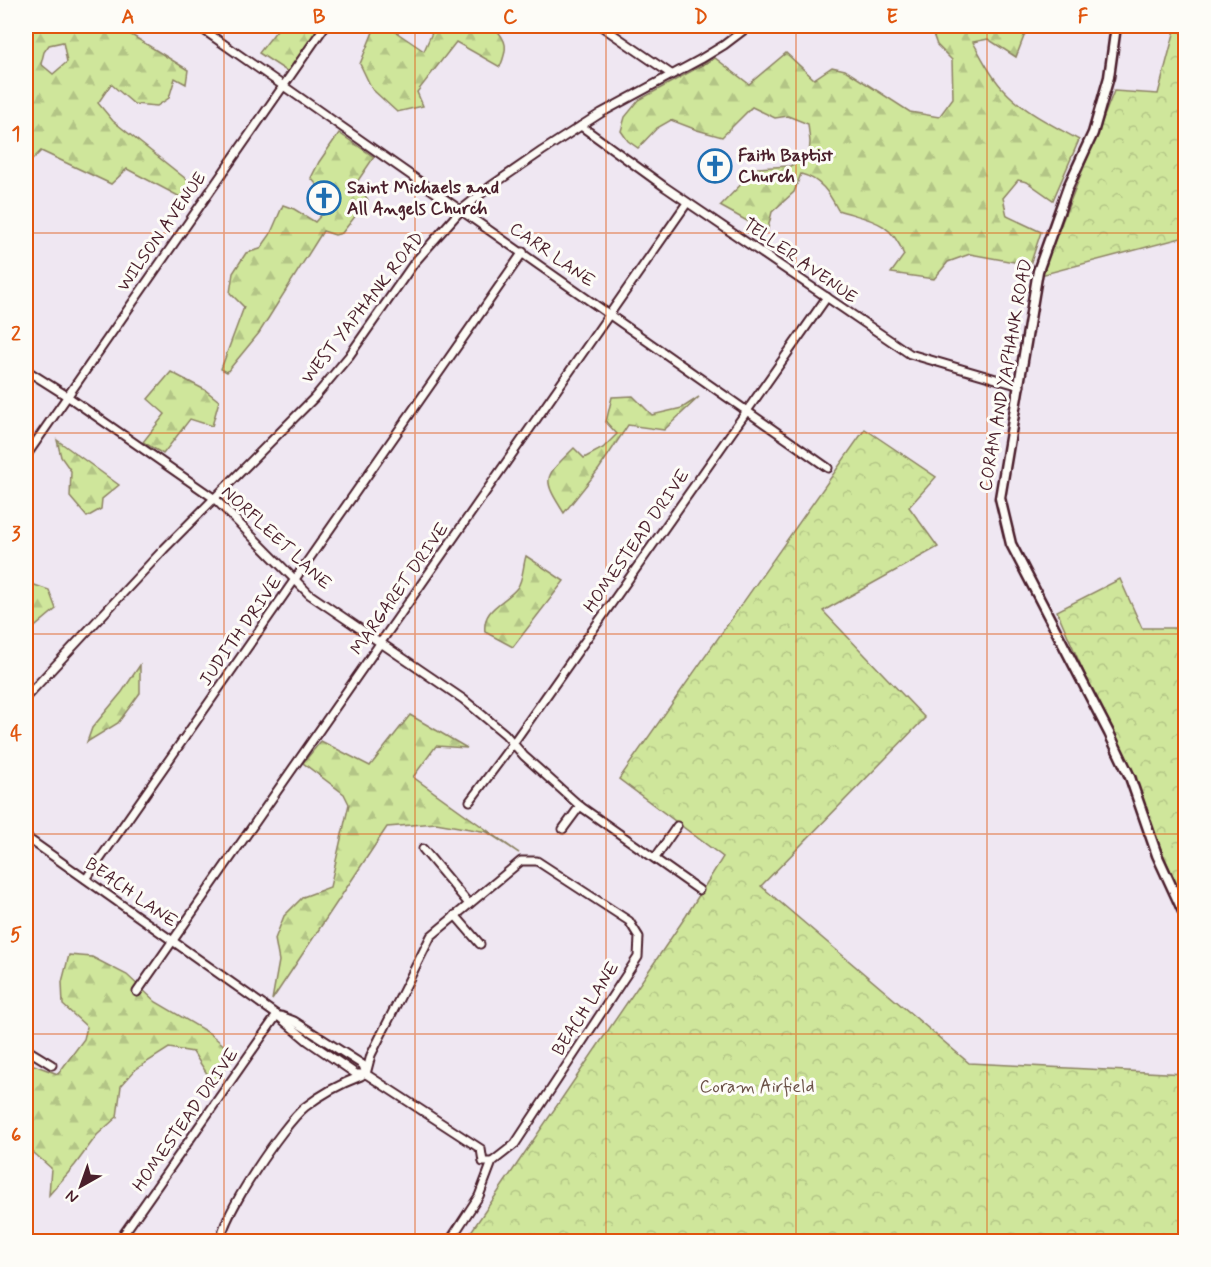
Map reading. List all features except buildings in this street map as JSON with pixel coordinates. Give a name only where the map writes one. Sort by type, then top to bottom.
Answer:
[{"type":"main road","name":"CORAM AND YAPHANK ROAD","points":[[1116,26],[1109,77],[1093,133],[1068,187],[1038,271],[1000,498],[1008,536],[1018,559],[1073,662],[1130,777],[1157,855],[1185,918]]},
{"type":"street","name":"CARR LANE","points":[[198,26],[524,252],[828,468]]},
{"type":"street","name":"WILSON AVENUE","points":[[26,456],[325,26]]},
{"type":"street","points":[[601,26],[671,74]]},
{"type":"street","name":"WEST YAPHANK ROAD","points":[[26,697],[164,549],[314,398],[349,356],[414,263],[461,210],[491,186],[581,126],[671,74],[701,60],[749,26]]},
{"type":"street","name":"TELLER AVENUE","points":[[581,126],[687,202],[910,354],[1020,386]]},
{"type":"street","name":"MARGARET DRIVE","points":[[137,992],[221,875],[687,202]]},
{"type":"street","name":"JUDITH DRIVE","points":[[86,879],[524,252]]},
{"type":"street","name":"HOMESTEAD DRIVE","points":[[470,801],[514,742],[827,297]]},
{"type":"street","name":"NORFLEET LANE","points":[[26,370],[214,499],[309,594],[463,699],[514,742],[524,756],[580,806],[699,890]]},
{"type":"street","points":[[563,829],[580,806]]},
{"type":"street","points":[[655,858],[677,826]]},
{"type":"street","name":"BEACH LANE","points":[[26,837],[277,1015],[308,1041],[356,1074],[366,1074],[481,1149],[483,1162],[492,1162],[515,1144],[638,957],[639,937],[629,921],[537,861],[521,861],[431,936],[372,1055],[366,1074]]},
{"type":"street","points":[[423,849],[469,904]]},
{"type":"street","points":[[455,915],[480,944]]},
{"type":"street","name":"HOMESTEAD DRIVE","points":[[118,1242],[277,1015]]},
{"type":"street","points":[[26,1048],[52,1065]]},
{"type":"street","points":[[220,1242],[221,1230],[283,1131],[304,1108],[326,1092],[338,1084],[366,1074]]},
{"type":"street","points":[[449,1242],[479,1196],[492,1162]]},
{"type":"green space","points":[[26,26],[117,26],[188,70],[186,84],[175,78],[169,98],[157,106],[134,104],[111,84],[98,103],[113,121],[191,183],[184,199],[127,169],[111,184],[41,151],[26,166]],"holes":[[[63,42],[67,62],[53,74],[41,64],[44,52],[49,45]]]},
{"type":"green space","points":[[280,26],[321,26],[288,72],[259,53]]},
{"type":"green space","points":[[387,26],[424,51],[435,26],[493,26],[504,41],[504,55],[500,67],[456,42],[417,92],[423,106],[397,112],[372,89],[360,64],[375,27]]},
{"type":"green space","points":[[930,26],[1028,26],[1016,57],[988,39],[973,42],[999,85],[1012,98],[1039,118],[1079,140],[1053,200],[1027,182],[1018,180],[1003,198],[1007,216],[1041,232],[1030,265],[970,254],[948,262],[934,279],[891,273],[904,255],[893,235],[878,223],[838,210],[828,192],[819,183],[801,174],[794,192],[772,212],[767,232],[720,206],[757,168],[790,166],[809,156],[808,124],[788,116],[775,118],[752,107],[722,137],[671,120],[657,128],[638,148],[628,141],[621,131],[625,117],[639,100],[715,58],[749,84],[786,53],[814,79],[832,67],[845,70],[910,112],[939,117],[953,98],[952,60],[937,45]]},
{"type":"green space","points":[[1176,26],[1185,26],[1185,237],[1041,275],[1114,91],[1158,94]]},
{"type":"green space","points":[[339,133],[374,157],[357,182],[368,200],[342,233],[335,235],[323,231],[259,333],[227,372],[221,369],[244,307],[230,293],[233,273],[246,253],[260,249],[270,235],[283,205],[315,222],[332,203],[311,178]]},
{"type":"green space","points":[[171,372],[205,390],[219,401],[212,426],[190,419],[163,454],[143,442],[165,414],[148,399]]},
{"type":"green space","points":[[633,396],[652,415],[682,408],[699,397],[664,430],[628,425],[599,469],[564,513],[549,485],[552,472],[574,448],[584,458],[603,448],[617,434],[606,422],[612,397]]},
{"type":"green space","name":"Coram Airfield","points":[[865,429],[936,477],[909,507],[938,547],[823,611],[925,718],[761,886],[969,1063],[1185,1074],[1185,1241],[464,1242],[686,916],[723,857],[619,779]]},
{"type":"green space","points":[[57,440],[119,485],[102,499],[101,509],[87,517],[70,497],[71,471],[61,457]]},
{"type":"green space","points":[[526,556],[564,581],[513,647],[485,632],[485,624],[491,611],[519,585]]},
{"type":"green space","points":[[1120,579],[1142,628],[1185,628],[1185,904],[1057,611]]},
{"type":"green space","points":[[26,582],[49,590],[56,609],[26,632]]},
{"type":"green space","points":[[140,665],[140,693],[118,723],[87,742],[92,728],[122,692]]},
{"type":"green space","points":[[410,715],[467,748],[436,746],[413,777],[519,853],[487,832],[436,823],[387,827],[272,1000],[279,961],[275,939],[284,916],[303,897],[330,887],[349,804],[344,794],[303,763],[321,741],[370,766]]},
{"type":"green space","points":[[69,955],[92,957],[127,975],[156,1002],[209,1033],[236,1055],[213,1083],[193,1052],[169,1048],[136,1069],[121,1086],[117,1117],[97,1135],[49,1195],[51,1168],[26,1146],[26,1062],[58,1074],[84,1039],[87,1027],[63,1005],[62,982]]},
{"type":"place","name":"Faith Baptist Church","points":[[715,166]]},
{"type":"place","name":"Saint Michaels and All Angels Church","points":[[324,198]]}]
